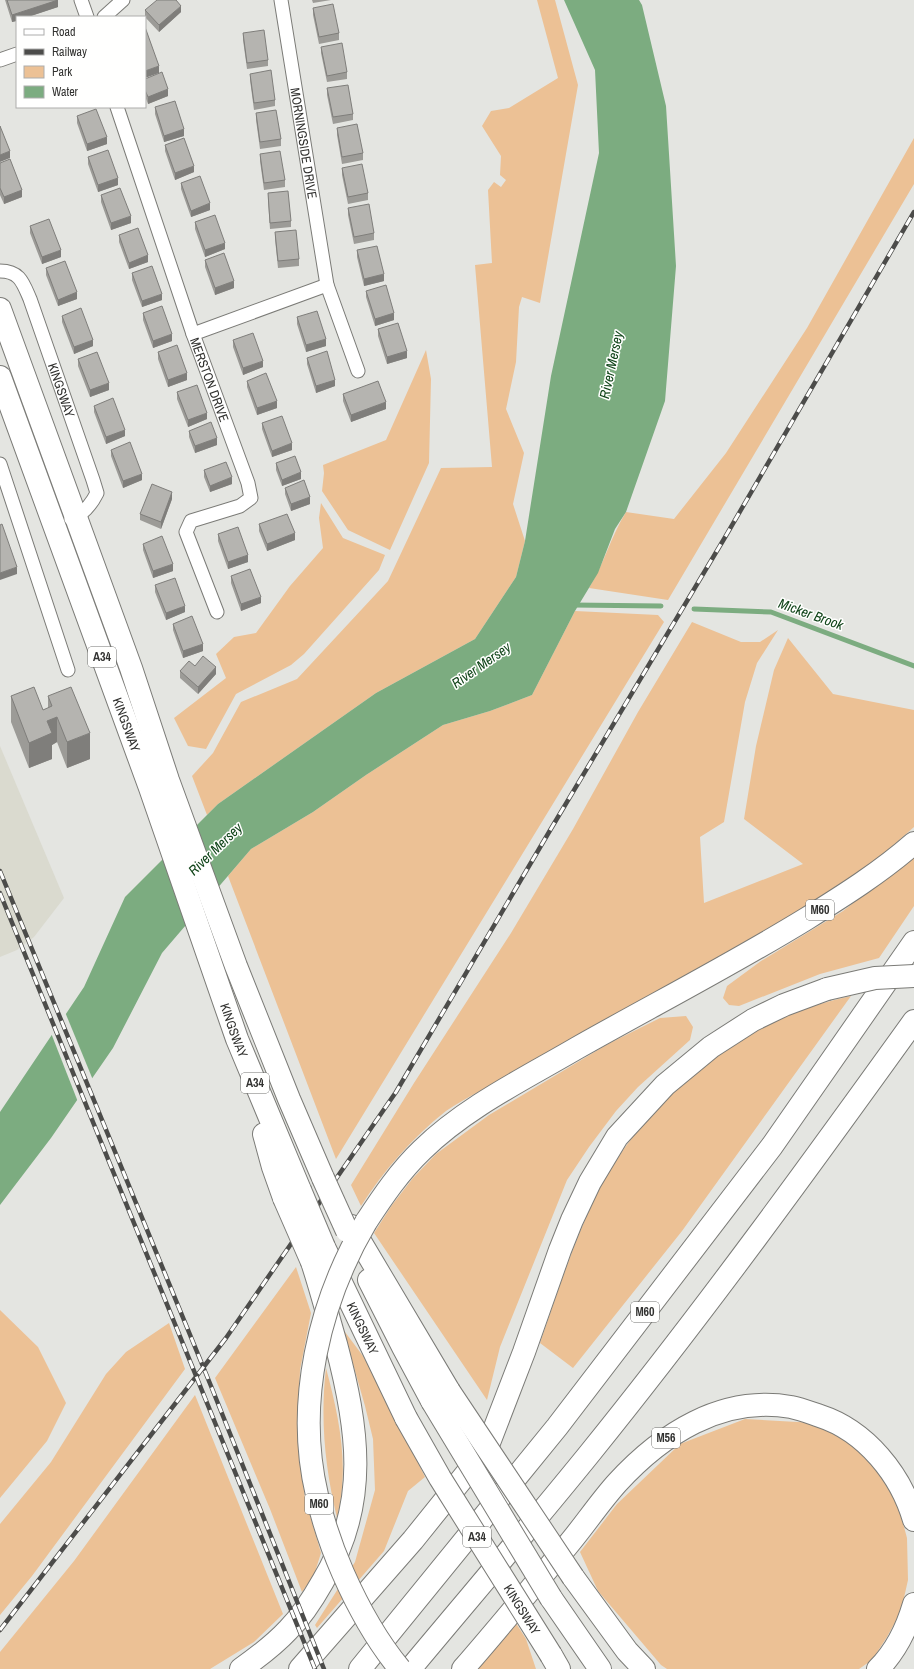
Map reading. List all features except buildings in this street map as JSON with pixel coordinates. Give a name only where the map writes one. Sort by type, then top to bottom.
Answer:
[{"type":"highway","name":"KINGSWAY","points":[[0,309],[131,668],[159,784],[215,973],[292,1194],[318,1255],[406,1418],[444,1485],[555,1662]]},
{"type":"highway","name":"KINGSWAY","points":[[0,378],[53,525],[159,784],[236,966],[289,1099],[321,1172],[349,1229],[376,1296],[441,1396],[551,1598],[600,1669]]},
{"type":"highway","name":"M60","points":[[400,1669],[365,1619],[337,1559],[316,1494],[309,1430],[309,1410],[314,1362],[323,1322],[351,1247],[375,1207],[396,1179],[422,1150],[467,1113],[493,1096],[775,938],[832,903],[895,860],[914,844]]},
{"type":"highway","name":"M60","points":[[360,1669],[557,1427],[772,1146],[914,942]]},
{"type":"highway","points":[[300,1669],[413,1540],[487,1448],[524,1352],[554,1264],[590,1182],[617,1137],[665,1085],[711,1047],[753,1020],[784,1005],[827,989],[875,978],[914,976]]},
{"type":"highway","points":[[410,1669],[590,1453],[711,1299],[805,1173],[914,1021]]},
{"type":"highway","points":[[242,1669],[290,1629],[310,1603],[330,1572],[348,1523],[356,1477],[356,1444],[345,1380],[323,1297],[318,1255]]},
{"type":"highway","points":[[441,1396],[627,1650],[644,1669]]},
{"type":"highway","name":"M56","points":[[463,1669],[568,1545],[616,1483],[650,1450],[672,1434],[717,1413],[761,1406],[791,1407],[826,1418],[838,1424],[869,1446],[890,1469],[907,1500],[914,1520]]},
{"type":"highway","points":[[878,1669],[893,1652],[901,1637],[914,1604]]},
{"type":"street","points":[[81,0],[87,16]]},
{"type":"street","points":[[105,16],[123,0]]},
{"type":"street","name":"MORNINGSIDE DRIVE","points":[[281,0],[327,286],[358,371]]},
{"type":"street","points":[[0,60],[16,54]]},
{"type":"street","name":"MERSTON DRIVE","points":[[117,108],[194,334],[248,483],[251,498],[240,506],[191,521],[186,532],[217,612]]},
{"type":"street","name":"KINGSWAY","points":[[0,271],[9,271],[20,278],[30,299],[93,480],[96,493],[91,504],[84,512],[76,517]]},
{"type":"street","points":[[194,334],[327,286]]},
{"type":"street","points":[[0,464],[68,670]]},
{"type":"street","points":[[53,525],[76,517]]},
{"type":"shaded area","points":[[0,746],[64,898],[34,937],[17,950],[0,957]]},
{"type":"green space","points":[[537,0],[555,0],[578,85],[540,303],[522,297],[519,307],[516,362],[506,409],[524,453],[513,504],[525,541],[516,577],[475,639],[376,693],[218,804],[207,815],[192,776],[213,753],[241,702],[297,679],[388,581],[441,468],[492,467],[475,265],[492,263],[488,190],[494,182],[501,187],[506,180],[500,175],[501,156],[482,126],[491,111],[509,108],[558,78]]},
{"type":"green space","points":[[914,138],[914,184],[668,600],[589,588],[626,512],[674,519],[726,453],[807,328]]},
{"type":"green space","points":[[426,350],[431,379],[429,463],[390,550],[348,530],[322,491],[324,473],[323,465],[386,440]]},
{"type":"green space","points":[[321,503],[343,538],[385,555],[379,570],[304,654],[291,665],[236,694],[206,749],[188,746],[174,718],[226,678],[216,654],[234,637],[256,633],[290,586],[323,548],[319,518]]},
{"type":"green space","points":[[575,611],[658,615],[664,622],[336,1159],[228,876],[251,849],[313,812],[366,775],[443,725],[490,711],[532,695]]},
{"type":"green space","points":[[692,622],[741,642],[760,642],[778,630],[757,663],[745,702],[724,822],[700,837],[704,903],[803,864],[744,819],[756,746],[774,670],[788,638],[833,694],[914,710],[914,827],[880,857],[825,896],[772,928],[446,1111],[410,1143],[399,1155],[361,1206],[351,1185],[414,1083],[511,933],[573,829],[638,712]]},
{"type":"green space","points":[[914,855],[914,906],[879,958],[820,974],[739,1006],[729,1005],[723,998],[727,986],[761,961],[843,911]]},
{"type":"green space","points":[[851,996],[682,1231],[573,1368],[540,1343],[573,1250],[596,1196],[609,1171],[626,1147],[664,1100],[709,1060],[733,1043],[758,1029],[792,1014],[827,1002]]},
{"type":"green space","points":[[686,1016],[693,1027],[690,1040],[638,1087],[616,1111],[567,1180],[500,1347],[487,1400],[374,1233],[392,1205],[413,1178],[436,1154],[489,1115],[608,1044],[660,1018]]},
{"type":"green space","points":[[296,1267],[311,1313],[300,1370],[298,1427],[301,1469],[305,1498],[321,1553],[314,1575],[302,1592],[270,1509],[215,1378]]},
{"type":"green space","points":[[0,1310],[38,1347],[66,1403],[47,1441],[0,1498]]},
{"type":"green space","points":[[169,1323],[185,1369],[32,1576],[0,1615],[0,1524],[51,1462],[106,1374],[126,1352]]},
{"type":"green space","points":[[339,1324],[363,1356],[425,1477],[408,1491],[384,1551],[317,1628],[315,1625],[355,1562],[375,1490],[373,1439],[351,1357]]},
{"type":"green space","points":[[326,1368],[339,1424],[343,1461],[341,1499],[337,1518],[329,1481],[325,1443],[324,1387]]},
{"type":"green space","points":[[195,1395],[283,1614],[254,1642],[210,1669],[0,1669],[0,1652],[74,1561]]},
{"type":"green space","points":[[745,1419],[815,1423],[858,1449],[878,1470],[896,1497],[907,1538],[908,1580],[901,1611],[887,1637],[872,1660],[859,1669],[667,1669],[661,1665],[598,1591],[580,1552],[617,1504],[680,1444]]},
{"type":"green space","points":[[514,1620],[526,1639],[536,1669],[473,1669]]},
{"type":"water","name":"River Mersey","points":[[564,0],[639,0],[642,5],[666,106],[676,266],[665,401],[626,512],[615,529],[598,573],[575,611],[532,695],[490,711],[443,725],[366,775],[313,812],[251,849],[162,953],[113,1048],[51,1138],[0,1205],[0,1112],[84,987],[125,897],[218,804],[376,693],[475,639],[516,577],[525,541],[551,376],[599,153],[595,70]]},
{"type":"pier","points":[[65,1012],[93,1080],[78,1102],[51,1033]]},
{"type":"waterway","name":"Micker Brook","points":[[572,605],[661,606]]},
{"type":"waterway","name":"Micker Brook","points":[[694,609],[771,612],[914,666]]},
{"type":"railway","points":[[0,1630],[226,1338],[396,1092],[724,539],[914,212]]},
{"type":"railway","points":[[0,871],[211,1386],[324,1669]]},
{"type":"railway","points":[[0,893],[315,1669]]}]
